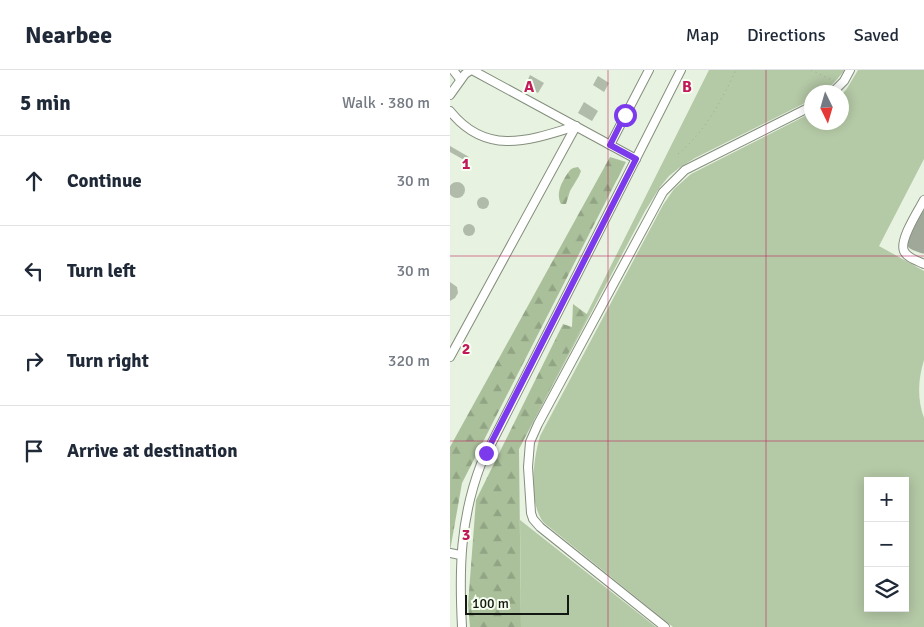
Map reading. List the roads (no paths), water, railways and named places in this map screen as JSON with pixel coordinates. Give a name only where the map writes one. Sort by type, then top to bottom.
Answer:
[{"type":"street","points":[[453,70],[460,79]]},
{"type":"street","points":[[450,95],[460,79],[471,70],[636,159]]},
{"type":"street","points":[[610,145],[649,70]]},
{"type":"street","points":[[462,627],[460,555],[467,504],[480,464],[681,70]]},
{"type":"street","points":[[841,85],[850,70]]},
{"type":"street","points":[[665,627],[540,527],[533,519],[530,505],[528,467],[530,442],[663,192],[685,170],[804,110]]},
{"type":"street","points":[[450,111],[466,128],[486,139],[509,142],[539,138],[576,126]]},
{"type":"street","points":[[450,357],[576,126]]},
{"type":"street","points":[[924,200],[903,242],[904,251],[924,264]]},
{"type":"street","points":[[450,552],[460,555]]}]
